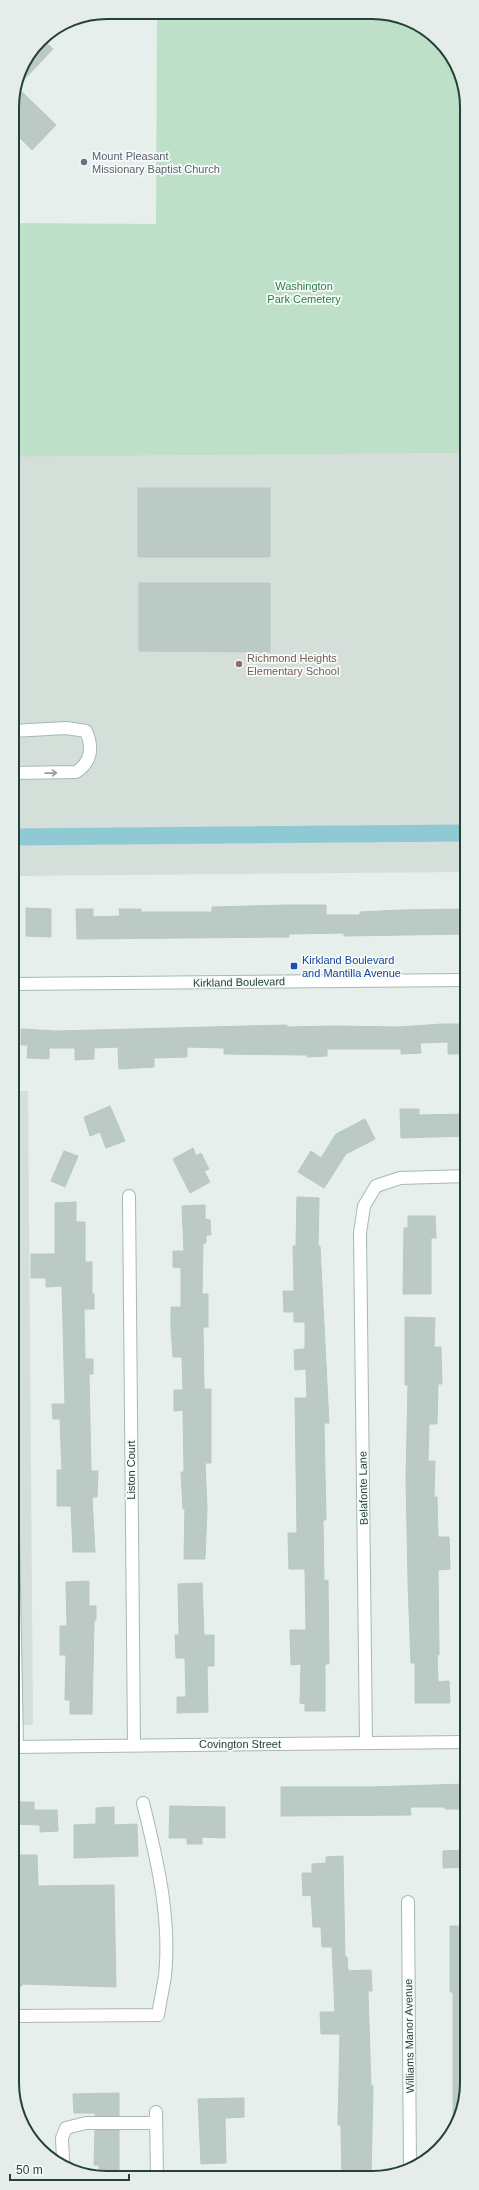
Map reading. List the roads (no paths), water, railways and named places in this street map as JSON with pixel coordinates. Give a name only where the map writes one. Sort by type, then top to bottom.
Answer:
[{"type":"street","points":[[19,731],[66,728],[86,731],[91,742],[91,752],[87,762],[76,772],[19,773]]},
{"type":"street","name":"Kirkland Boulevard","points":[[19,984],[460,980]]},
{"type":"street","name":"Belafonte Lane","points":[[366,1743],[360,1233],[364,1206],[376,1186],[400,1178],[460,1176]]},
{"type":"street","name":"Liston Court","points":[[129,1196],[134,1745]]},
{"type":"street","name":"Covington Street","points":[[19,1747],[460,1742]]},
{"type":"street","points":[[19,2016],[158,2015],[165,1975],[165,1928],[161,1884],[142,1803]]},
{"type":"street","name":"Williams Manor Avenue","points":[[408,1902],[410,2162]]},
{"type":"street","points":[[62,2158],[62,2138],[66,2128],[86,2123],[156,2117],[157,2171]]},
{"type":"waterway","points":[[19,837],[460,833]]},
{"type":"place","name":"Mount Pleasant Missionary Baptist Church","points":[[84,162]]},
{"type":"place","name":"Richmond Heights Elementary School","points":[[239,664]]},
{"type":"place","name":"Kirkland Boulevard and Mantilla Avenue","points":[[294,966]]},
{"type":"park label","name":"Washington Park Cemetery","points":[[304,292]]}]
